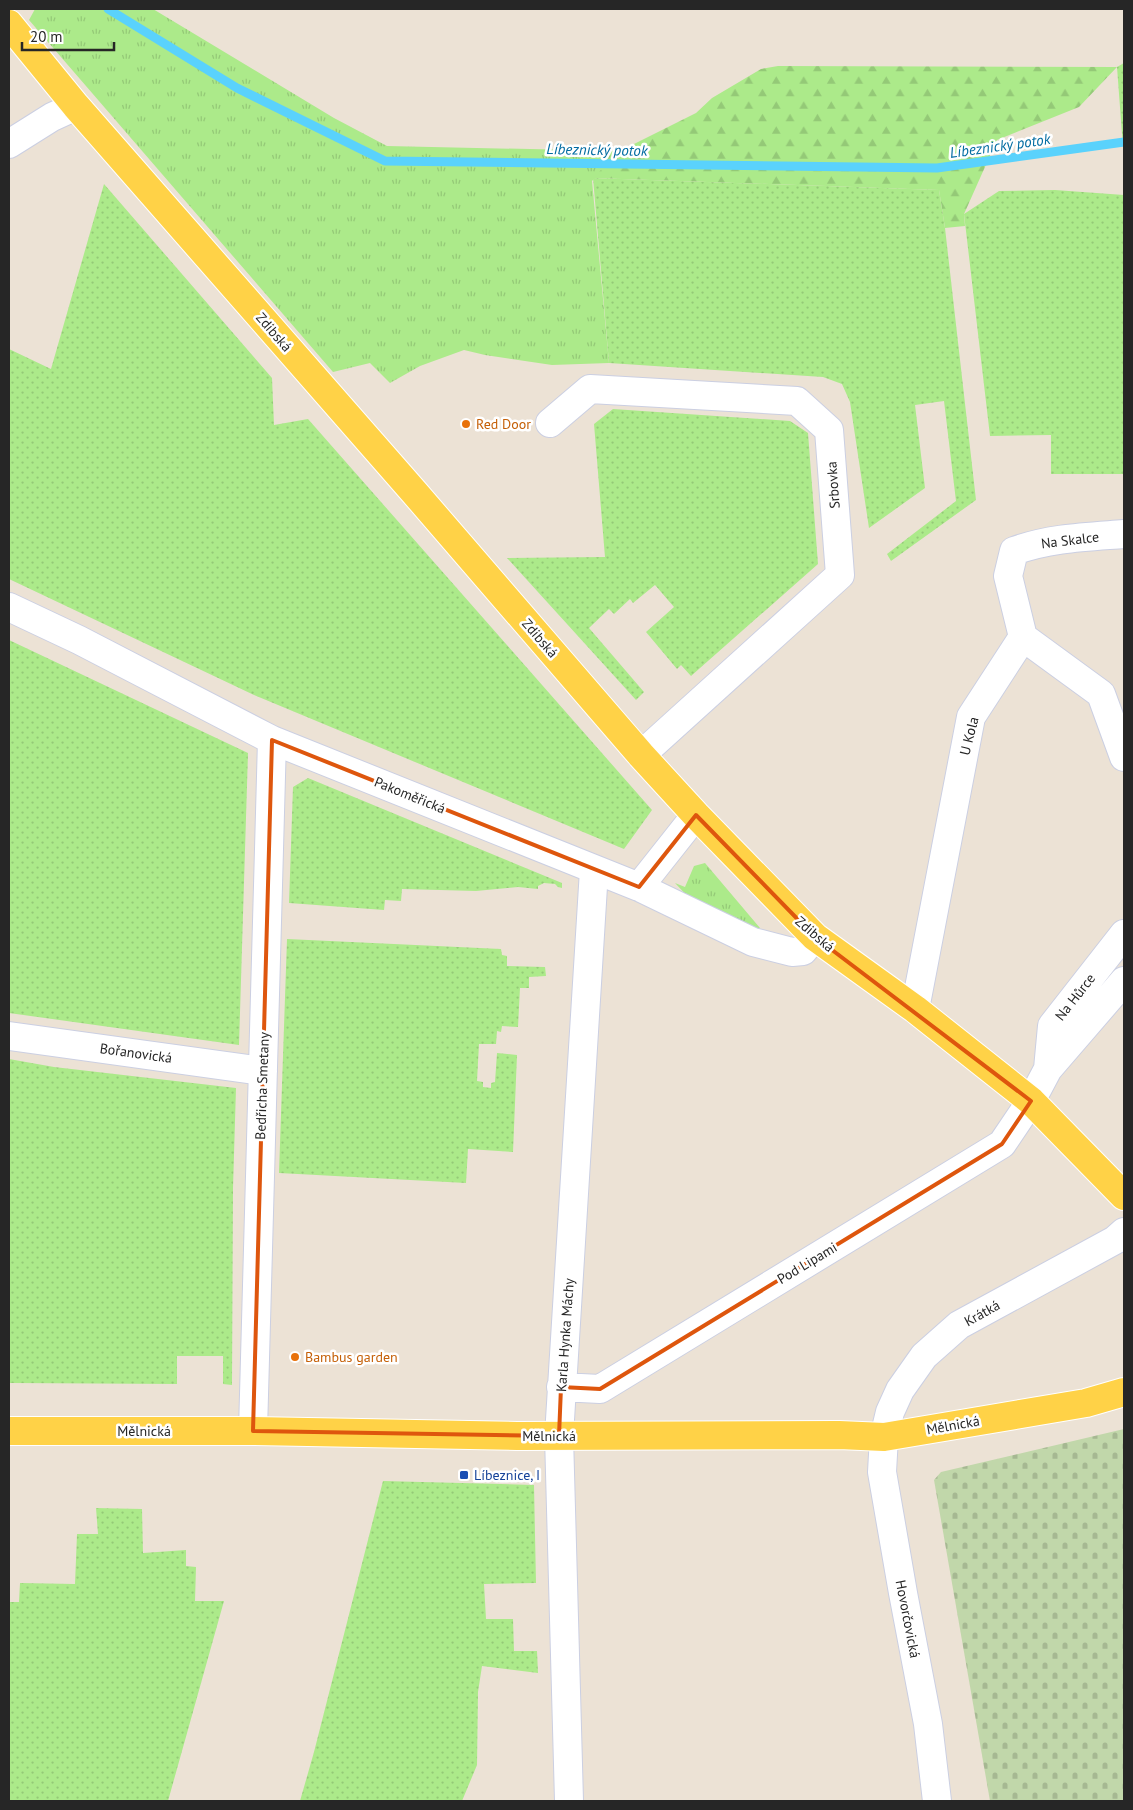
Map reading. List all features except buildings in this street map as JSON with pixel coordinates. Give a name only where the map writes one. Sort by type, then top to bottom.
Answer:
[{"type":"main road","name":"Zdibská","points":[[9,24],[76,106],[408,484],[641,755],[696,815],[815,937],[915,1009],[1031,1101],[1124,1196]]},
{"type":"main road","name":"Mělnická","points":[[9,1431],[253,1431],[558,1436],[884,1437],[1086,1403],[1124,1392]]},
{"type":"street","points":[[9,144],[52,117],[76,106]]},
{"type":"street","name":"Srbovka","points":[[550,423],[590,389],[797,401],[829,430],[840,574],[641,755]]},
{"type":"street","name":"Na Skalce","points":[[1023,637],[1008,576],[1014,551],[1058,539],[1124,534]]},
{"type":"street","name":"Pakoměřická","points":[[9,607],[79,640],[272,740],[639,887],[753,942],[792,952],[803,951],[815,937]]},
{"type":"street","points":[[1023,637],[1101,694],[1124,757]]},
{"type":"street","name":"U Kola","points":[[915,1009],[971,717],[1023,637]]},
{"type":"street","name":"Bedřicha Smetany","points":[[253,1431],[272,740]]},
{"type":"street","points":[[639,887],[696,815]]},
{"type":"street","name":"Karla Hynka Máchy","points":[[569,1801],[558,1436],[594,870]]},
{"type":"street","name":"Na Hůrce","points":[[1048,1070],[1052,1026],[1124,934]]},
{"type":"street","name":"Na Hůrce","points":[[1031,1101],[1048,1070],[1124,982]]},
{"type":"street","name":"Bořanovická","points":[[9,1036],[263,1070]]},
{"type":"street","name":"Pod Lipami","points":[[562,1386],[600,1388],[1002,1144],[1031,1101]]},
{"type":"street","name":"Krátká","points":[[884,1437],[890,1412],[900,1390],[924,1356],[959,1325],[1114,1240],[1124,1232]]},
{"type":"street","name":"Hovorčovická","points":[[884,1437],[882,1472],[928,1724],[937,1801]]},
{"type":"highlighted area","points":[[272,740],[639,887],[696,815],[815,937],[1031,1101],[1002,1144],[600,1389],[561,1387],[559,1436],[253,1431]]},
{"type":"green space","points":[[35,9],[153,9],[334,118],[387,146],[620,151],[592,181],[609,363],[552,365],[464,350],[420,366],[390,383],[370,363],[333,372],[29,20]]},
{"type":"green space","points":[[1124,63],[1124,161],[1117,67]]},
{"type":"green space","points":[[778,66],[1117,67],[1079,107],[997,140],[964,214],[965,226],[945,228],[939,190],[593,178],[620,151],[696,113],[712,98],[761,69]]},
{"type":"green space","points":[[593,178],[939,190],[976,500],[891,561],[887,554],[956,501],[944,401],[915,405],[925,488],[869,528],[850,402],[842,384],[823,377],[609,363]]},
{"type":"green space","points":[[104,184],[272,378],[274,425],[308,419],[652,810],[624,849],[254,695],[9,579],[9,349],[51,369]]},
{"type":"green space","points":[[1055,190],[1124,195],[1124,474],[1051,474],[1051,435],[990,436],[964,214],[999,191]]},
{"type":"green space","points":[[613,409],[790,421],[808,433],[818,564],[691,676],[681,665],[677,669],[646,632],[674,607],[655,585],[633,603],[630,599],[614,614],[609,609],[589,628],[644,692],[636,700],[507,558],[605,557],[594,424]]},
{"type":"green space","points":[[9,640],[248,753],[239,1045],[9,1013]]},
{"type":"green space","points":[[308,778],[562,883],[562,888],[555,884],[544,883],[538,886],[538,889],[518,887],[476,891],[402,889],[401,901],[385,900],[384,910],[289,903],[293,787]]},
{"type":"green space","points":[[705,863],[760,928],[750,928],[691,900],[675,883],[685,887],[694,866]]},
{"type":"green space","points":[[287,939],[501,949],[502,955],[507,956],[507,966],[545,967],[546,976],[529,977],[529,988],[520,988],[518,1027],[502,1026],[501,1032],[497,1031],[496,1044],[479,1044],[477,1081],[483,1082],[483,1087],[491,1088],[491,1083],[495,1082],[497,1053],[517,1055],[513,1152],[468,1149],[466,1183],[279,1173]]},
{"type":"green space","points":[[9,1059],[54,1067],[236,1088],[233,1188],[232,1385],[223,1384],[223,1356],[177,1356],[177,1384],[9,1383]]},
{"type":"green space","points":[[1124,1429],[1124,1801],[990,1801],[934,1480],[941,1472]]},
{"type":"green space","points":[[383,1481],[534,1485],[536,1583],[484,1584],[486,1619],[513,1619],[514,1651],[537,1651],[538,1673],[482,1666],[478,1692],[477,1765],[462,1801],[300,1801],[314,1752]]},
{"type":"green space","points":[[96,1508],[142,1509],[143,1553],[186,1550],[186,1566],[196,1567],[195,1601],[224,1601],[168,1801],[9,1801],[9,1602],[19,1602],[20,1583],[75,1584],[77,1534],[98,1534]]},
{"type":"waterway","name":"Líbeznický potok","points":[[108,9],[237,88],[385,161],[937,168],[1124,142]]},
{"type":"place","name":"Red Door","points":[[466,424]]},
{"type":"place","name":"Bambus garden","points":[[295,1357]]},
{"type":"place","name":"Líbeznice, I","points":[[464,1475]]}]
